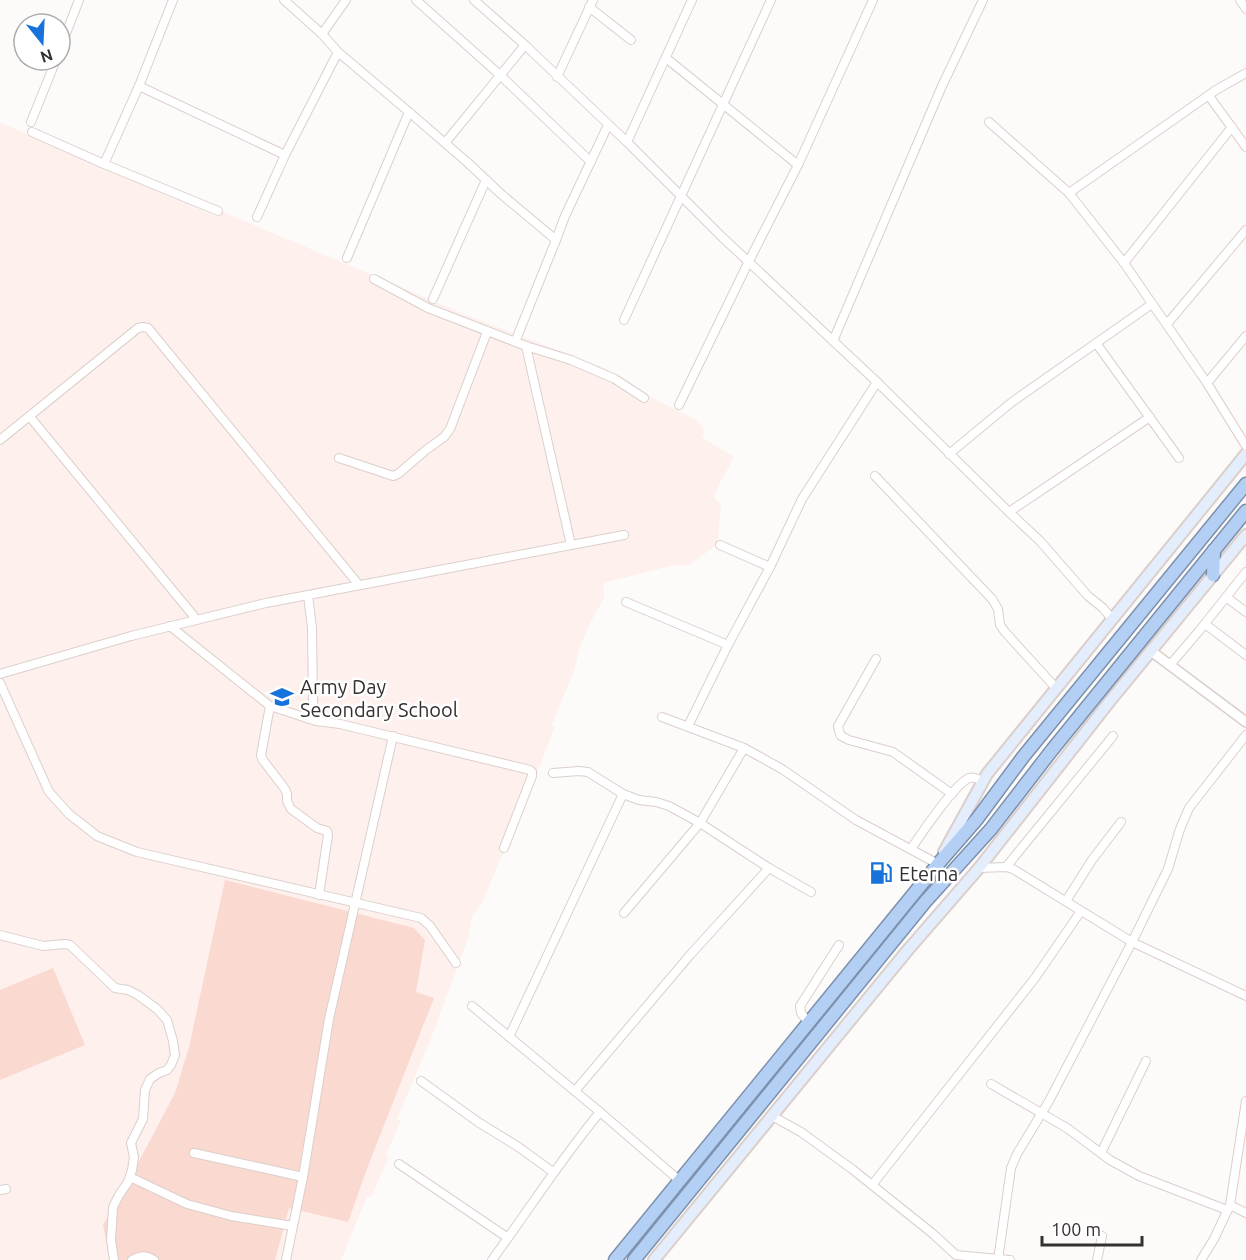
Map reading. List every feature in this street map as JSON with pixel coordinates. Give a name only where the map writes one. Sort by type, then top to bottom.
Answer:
[{"type":"highway","points":[[615,1260],[808,1022],[977,819],[1023,757],[1246,484]]},
{"type":"highway","points":[[634,1260],[925,902],[991,829],[1052,750],[1246,511]]},
{"type":"highway","points":[[1213,575],[1215,550]]},
{"type":"main road","points":[[938,864],[983,781],[1246,454]]},
{"type":"main road","points":[[654,1260],[907,951],[980,868],[1151,651],[1245,539]]},
{"type":"street","points":[[72,18],[79,0]]},
{"type":"street","points":[[104,164],[139,86],[173,0]]},
{"type":"street","points":[[284,0],[322,34],[338,52],[556,240]]},
{"type":"street","points":[[322,34],[346,0]]},
{"type":"street","points":[[416,0],[500,75],[591,162]]},
{"type":"street","points":[[474,0],[525,45],[748,261],[877,382],[1040,541],[1088,596],[1112,619]]},
{"type":"street","points":[[627,142],[692,0]]},
{"type":"street","points":[[624,320],[771,0]]},
{"type":"street","points":[[679,405],[748,261],[798,165],[873,0]]},
{"type":"street","points":[[833,341],[942,86],[983,0]]},
{"type":"street","points":[[1240,0],[1246,9]]},
{"type":"street","points":[[557,77],[591,4],[630,40]]},
{"type":"street","points":[[445,143],[525,45]]},
{"type":"street","points":[[257,217],[285,155],[338,52]]},
{"type":"street","points":[[666,58],[798,165]]},
{"type":"street","points":[[31,122],[51,72]]},
{"type":"street","points":[[1069,193],[1246,73]]},
{"type":"street","points":[[139,86],[285,155]]},
{"type":"street","points":[[1209,96],[1246,147]]},
{"type":"street","points":[[347,258],[409,112]]},
{"type":"street","points":[[989,122],[1069,193],[1124,263],[1167,324],[1246,446]]},
{"type":"street","points":[[515,342],[565,216],[608,125]]},
{"type":"street","points":[[1124,263],[1232,127]]},
{"type":"street","points":[[32,132],[218,211]]},
{"type":"street","points":[[433,299],[486,180]]},
{"type":"street","points":[[1167,324],[1246,230]]},
{"type":"street","points":[[374,279],[428,308],[487,332],[571,360],[615,379],[644,398]]},
{"type":"street","points":[[949,454],[1011,402],[1152,304]]},
{"type":"street","points":[[0,440],[138,328],[148,328],[359,585]]},
{"type":"street","points":[[339,458],[393,476],[444,437],[450,429],[487,332]]},
{"type":"street","points":[[1206,383],[1246,336]]},
{"type":"street","points":[[1096,343],[1179,458]]},
{"type":"street","points":[[526,346],[571,545]]},
{"type":"street","points":[[688,726],[770,567],[802,499],[877,382]]},
{"type":"street","points":[[30,417],[197,620]]},
{"type":"street","points":[[1009,512],[1150,417]]},
{"type":"street","points":[[874,476],[992,599],[998,609],[1000,625],[1005,632],[1056,688]]},
{"type":"street","points":[[0,674],[170,626],[359,585],[624,535]]},
{"type":"street","points":[[720,545],[770,567]]},
{"type":"street","points":[[1170,665],[1246,572]]},
{"type":"street","points":[[308,596],[312,628],[313,702],[309,719]]},
{"type":"street","points":[[1226,597],[1246,612]]},
{"type":"street","points":[[626,602],[728,645]]},
{"type":"street","points":[[1205,624],[1246,655]]},
{"type":"street","points":[[170,626],[270,706],[316,721],[393,736],[530,770],[532,776],[504,848]]},
{"type":"street","points":[[1151,651],[1246,722]]},
{"type":"street","points":[[876,659],[838,726],[839,731],[849,740],[893,752],[952,794]]},
{"type":"street","points":[[0,683],[49,792],[69,814],[97,836],[137,852],[421,918],[430,926],[456,963]]},
{"type":"street","points":[[270,706],[262,759],[285,789],[291,808],[317,828],[327,831],[328,834],[319,895]]},
{"type":"street","points":[[662,717],[744,748],[782,769],[856,820],[938,864]]},
{"type":"street","points":[[998,1259],[1011,1168],[1017,1154],[1042,1113],[1132,942],[1168,869],[1179,829],[1189,808],[1246,735]]},
{"type":"street","points":[[286,1260],[303,1177],[329,1019],[393,736]]},
{"type":"street","points":[[1006,867],[1113,736]]},
{"type":"street","points":[[624,913],[700,823],[744,748]]},
{"type":"street","points":[[553,773],[588,771],[623,794],[669,806],[810,892]]},
{"type":"street","points":[[911,849],[952,794],[967,779],[973,777],[983,781]]},
{"type":"street","points":[[509,1037],[623,794]]},
{"type":"street","points":[[1066,901],[1092,860],[1121,822]]},
{"type":"street","points":[[575,1091],[690,955],[769,868]]},
{"type":"street","points":[[980,868],[1013,869],[1132,942],[1246,996]]},
{"type":"street","points":[[872,1185],[1035,978],[1082,911]]},
{"type":"street","points":[[0,935],[43,946],[70,945],[108,983],[115,988],[128,990],[138,995],[157,1009],[167,1020],[172,1032],[175,1055],[167,1070],[150,1079],[145,1090],[143,1119],[131,1143],[134,1161],[130,1177],[113,1207],[111,1240],[114,1260]]},
{"type":"street","points":[[808,1022],[801,1013],[800,1006],[838,945]]},
{"type":"street","points":[[472,1006],[680,1181]]},
{"type":"street","points":[[1101,1153],[1146,1061]]},
{"type":"street","points":[[421,1081],[553,1172]]},
{"type":"street","points":[[992,1084],[1067,1128],[1110,1160],[1139,1176],[1246,1213]]},
{"type":"street","points":[[1202,1260],[1229,1208],[1246,1101]]},
{"type":"street","points":[[492,1260],[576,1140],[600,1112]]},
{"type":"street","points":[[772,1116],[801,1132],[872,1185],[955,1258],[1011,1260]]},
{"type":"street","points":[[194,1153],[303,1177]]},
{"type":"street","points":[[399,1164],[508,1238]]},
{"type":"street","points":[[130,1177],[187,1204],[231,1216],[293,1226]]},
{"type":"street","points":[[1096,1260],[1102,1236]]},
{"type":"street","points":[[132,1260],[146,1256],[154,1260]]},
{"type":"shaded area","name":"Army Day Secondary School","points":[[0,122],[218,217],[221,211],[464,314],[604,368],[653,398],[697,420],[705,432],[702,437],[734,457],[714,497],[721,505],[718,541],[714,547],[689,565],[670,566],[604,584],[605,596],[587,629],[575,668],[552,725],[555,727],[537,773],[483,901],[472,917],[468,939],[432,1036],[397,1119],[401,1121],[386,1154],[389,1156],[371,1197],[367,1197],[341,1260],[0,1260]]},
{"type":"shaded area","points":[[225,880],[414,928],[425,940],[416,992],[434,998],[348,1222],[289,1208],[275,1260],[110,1260],[103,1225],[175,1093],[189,1047]]},
{"type":"shaded area","points":[[53,968],[85,1045],[0,1080],[0,990]]},
{"type":"place","name":"Army Day Secondary School","points":[[282,697]]},
{"type":"place","name":"Eterna","points":[[881,873]]}]
